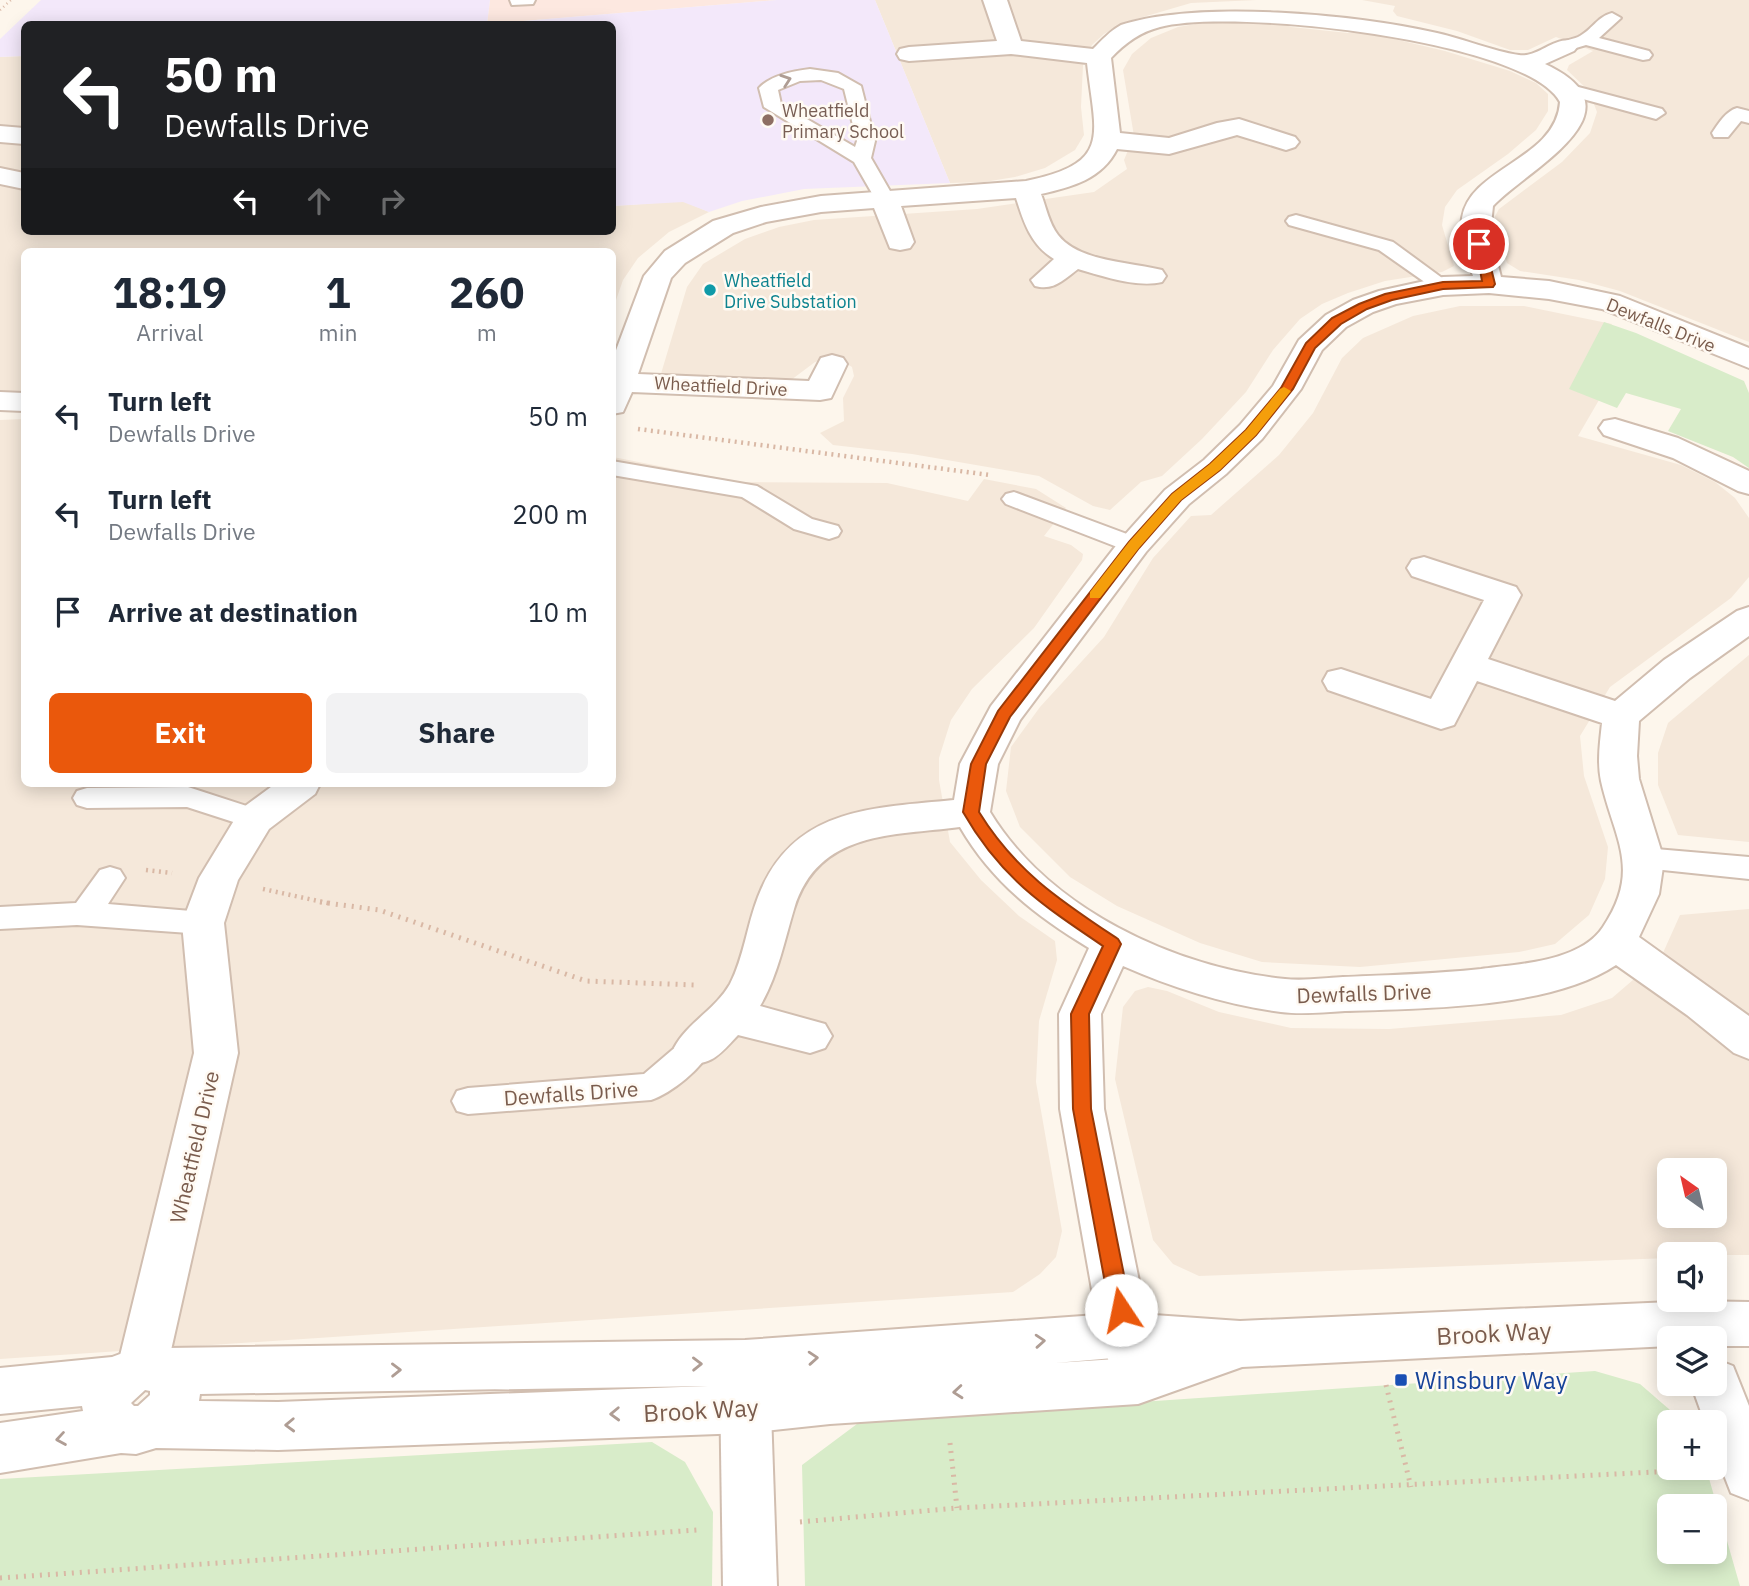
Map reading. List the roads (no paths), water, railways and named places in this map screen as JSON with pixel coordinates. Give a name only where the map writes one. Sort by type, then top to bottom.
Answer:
[{"type":"street","points":[[995,0],[1011,47]]},
{"type":"street","points":[[1099,57],[1119,37],[1145,24],[1215,5],[1319,13],[1394,27],[1524,64],[1549,76],[1567,89],[1574,107],[1571,120],[1560,137],[1544,152],[1512,174],[1479,205],[1475,223],[1489,284]]},
{"type":"street","points":[[1524,64],[1576,43]]},
{"type":"street","points":[[909,54],[1011,47],[1099,57]]},
{"type":"street","points":[[1099,57],[1108,140],[1169,146],[1205,137],[1226,128],[1239,127],[1286,142]]},
{"type":"street","points":[[0,134],[21,136]]},
{"type":"street","name":"Wheatfield Drive","points":[[825,389],[619,374],[658,276],[675,257],[723,227],[761,215],[821,204],[1026,189],[1059,182],[1082,172],[1099,158],[1108,140]]},
{"type":"street","points":[[0,176],[21,180]]},
{"type":"street","points":[[1026,189],[1046,240],[1075,257],[1117,270],[1152,275]]},
{"type":"street","points":[[884,198],[900,242]]},
{"type":"street","points":[[1045,280],[1075,257]]},
{"type":"street","name":"Dewfalls Drive","points":[[1621,716],[1618,739],[1620,779],[1641,838],[1646,872],[1634,906],[1615,942],[1585,962],[1549,976],[1426,992],[1285,996],[1189,975],[1112,944],[1059,908],[1014,872],[990,843],[971,812],[979,764],[1004,715],[1134,545],[1177,497],[1215,467],[1251,432],[1286,389],[1310,346],[1336,321],[1363,306],[1389,297],[1443,286],[1489,284],[1549,290],[1610,302],[1749,359]]},
{"type":"street","points":[[0,401],[21,402]]},
{"type":"street","points":[[1615,428],[1659,440],[1710,462],[1749,484]]},
{"type":"street","points":[[1341,681],[1441,716],[1504,595],[1424,568]]},
{"type":"street","points":[[1467,665],[1621,716],[1677,669],[1749,619]]},
{"type":"street","name":"Wheatfield Drive","points":[[138,1427],[110,1421],[105,1408],[109,1392],[143,1373],[216,1053],[204,951],[204,923],[219,878],[255,820],[297,787]]},
{"type":"street","points":[[810,1036],[741,1001],[777,898],[796,860],[824,839],[866,826],[971,812]]},
{"type":"street","points":[[1615,942],[1702,1003],[1749,1041]]},
{"type":"street","points":[[1112,944],[1080,1014],[1082,1109],[1132,1358]]},
{"type":"street","name":"Dewfalls Drive","points":[[696,1048],[741,1001]]},
{"type":"street","name":"Brook Way","points":[[1727,1327],[1749,1324]]},
{"type":"street","name":"Brook Way","points":[[0,1391],[143,1373],[745,1386],[830,1400],[1240,1344],[1657,1332]]},
{"type":"street","points":[[745,1386],[750,1586]]},
{"type":"street","name":"Brook Way","points":[[0,1448],[138,1427],[278,1426],[745,1386]]},
{"type":"street","points":[[1720,1396],[1748,1471]]},
{"type":"lane","points":[[518,1],[527,0]]},
{"type":"lane","points":[[1576,43],[1612,18]]},
{"type":"lane","points":[[1576,43],[1643,55]]},
{"type":"lane","points":[[861,159],[866,141],[852,86],[840,77],[820,73],[786,78],[768,89],[773,107],[861,159],[884,198]]},
{"type":"lane","points":[[1567,89],[1656,113]]},
{"type":"lane","points":[[1721,133],[1737,114],[1749,117]]},
{"type":"lane","points":[[1296,221],[1386,246],[1443,286]]},
{"type":"lane","points":[[616,469],[749,491],[803,524],[829,531]]},
{"type":"lane","points":[[1014,499],[1134,545]]},
{"type":"lane","points":[[87,798],[139,791],[188,797],[255,820]]},
{"type":"lane","points":[[1644,859],[1749,868]]},
{"type":"lane","points":[[86,912],[110,878]]},
{"type":"lane","points":[[0,918],[86,912],[204,923]]},
{"type":"lane","name":"Dewfalls Drive","points":[[468,1101],[651,1087],[696,1048]]},
{"type":"place","name":"Wheatfield Primary School","points":[[768,120]]},
{"type":"place","name":"Wheatfield Drive Substation","points":[[710,290]]},
{"type":"place","name":"Winsbury Way","points":[[1401,1380]]}]
